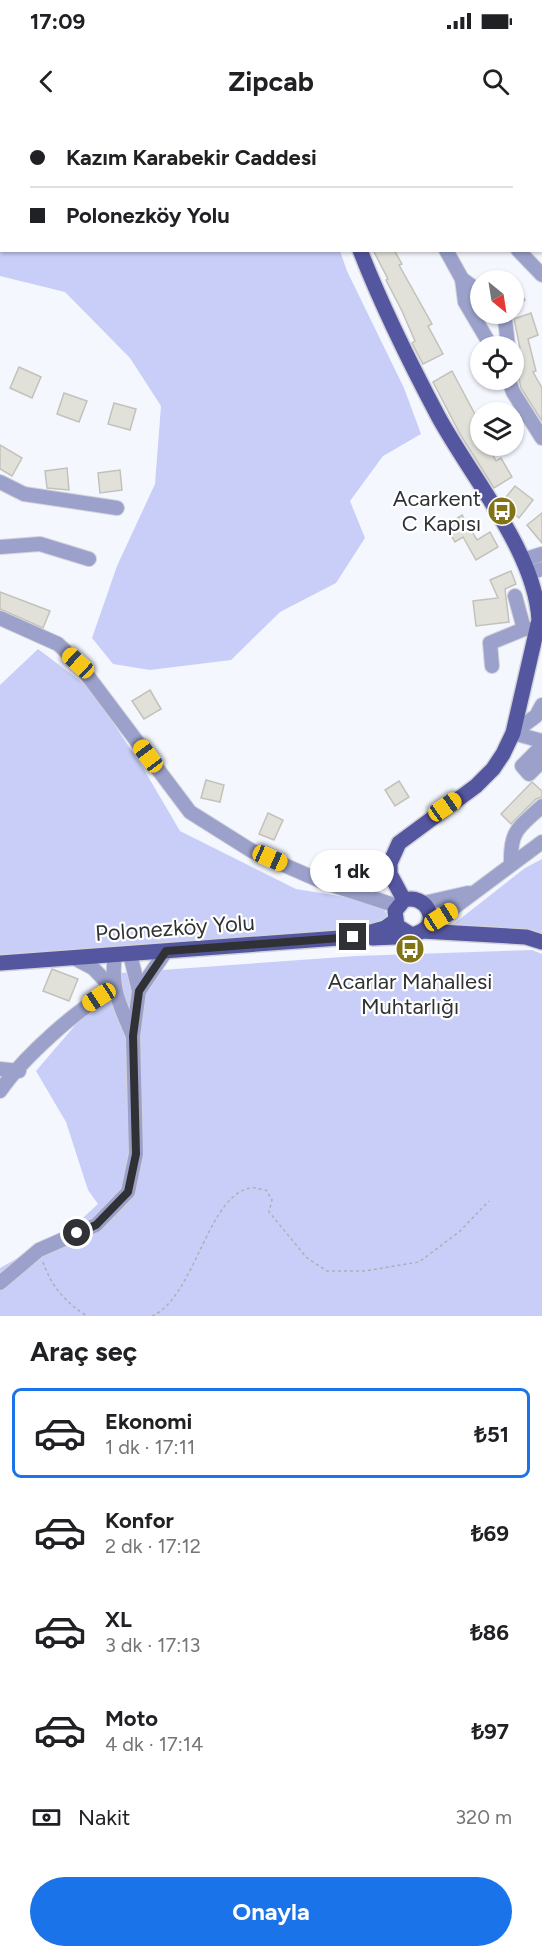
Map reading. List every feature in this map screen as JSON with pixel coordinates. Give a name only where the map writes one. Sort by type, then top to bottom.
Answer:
[{"type":"main road","points":[[361,252],[438,417],[531,567],[539,596],[513,733],[493,769],[476,786],[399,843],[390,863],[390,874],[399,909],[400,930],[416,933],[526,937],[542,942]]},
{"type":"main road","points":[[417,899],[429,910],[430,920],[416,933],[370,939],[353,937],[385,928],[399,909],[417,899]]},
{"type":"main road","name":"Polonezköy Yolu","points":[[0,963],[353,937]]},
{"type":"street","points":[[447,252],[462,279],[465,302],[485,336]]},
{"type":"street","points":[[520,252],[542,275]]},
{"type":"street","points":[[462,279],[470,285]]},
{"type":"street","points":[[512,390],[542,438]]},
{"type":"street","points":[[0,482],[24,494],[117,508]]},
{"type":"street","points":[[0,547],[40,544],[89,559]]},
{"type":"street","points":[[531,567],[542,554]]},
{"type":"street","points":[[492,666],[490,643],[531,629],[515,596]]},
{"type":"street","points":[[4,622],[58,644],[78,663],[190,812],[252,851],[323,882],[399,909]]},
{"type":"street","points":[[513,733],[540,714]]},
{"type":"street","points":[[513,733],[542,744],[522,766],[529,774],[542,761]]},
{"type":"street","points":[[511,864],[510,844],[514,833],[542,806]]},
{"type":"street","points":[[416,933],[542,842]]},
{"type":"street","points":[[424,903],[457,897],[479,889]]},
{"type":"street","points":[[0,1283],[39,1250],[96,1225],[128,1192],[136,1154],[133,1036],[139,991],[166,951]]},
{"type":"street","points":[[123,955],[139,991]]},
{"type":"street","points":[[123,955],[113,972],[114,990],[133,1036]]},
{"type":"street","points":[[74,958],[93,968],[114,990]]},
{"type":"street","points":[[0,1091],[82,1008],[114,990]]},
{"type":"street","points":[[0,1069],[19,1071]]},
{"type":"path","points":[[152,1316],[158,1313],[180,1289],[222,1209],[251,1187],[266,1190],[273,1200],[269,1212],[275,1221],[308,1258],[327,1271],[365,1270],[419,1262],[459,1232],[489,1201]]},
{"type":"path","points":[[39,1250],[48,1277],[69,1305],[87,1316]]},
{"type":"shaded area","points":[[0,252],[340,252],[347,271],[404,388],[421,434],[383,456],[350,501],[365,538],[336,583],[280,612],[231,660],[150,670],[113,664],[92,638],[117,566],[155,484],[161,406],[130,358],[65,292],[0,276]]},
{"type":"shaded area","points":[[38,649],[91,689],[143,768],[180,831],[296,889],[382,903],[391,926],[170,949],[0,956],[0,685]]},
{"type":"shaded area","points":[[542,859],[542,939],[446,930],[525,868]]},
{"type":"shaded area","points":[[532,950],[542,954],[542,1316],[0,1316],[0,1268],[74,1226],[98,1204],[88,1190],[66,1122],[36,1071],[89,1009],[106,974],[356,956]]},
{"type":"building","points":[[374,252],[395,252],[402,264],[399,265],[432,324],[428,326],[443,354],[423,364],[412,343],[415,341],[402,311],[386,280],[388,279]]},
{"type":"building","points":[[531,313],[538,335],[528,339],[536,371],[533,372],[542,388],[542,421],[522,390],[524,336],[518,336],[515,324],[524,324],[524,315]]},
{"type":"building","points":[[19,367],[41,377],[32,398],[10,388]]},
{"type":"building","points":[[452,371],[470,405],[470,450],[460,434],[433,382]]},
{"type":"building","points":[[64,393],[87,401],[79,422],[57,414]]},
{"type":"building","points":[[114,403],[136,409],[130,430],[108,424]]},
{"type":"building","points":[[0,445],[22,458],[12,476],[0,469]]},
{"type":"building","points":[[474,456],[493,456],[496,461],[501,458],[512,477],[494,488]]},
{"type":"building","points":[[67,468],[69,490],[47,488],[45,471]]},
{"type":"building","points":[[120,470],[122,490],[100,493],[98,473]]},
{"type":"building","points":[[515,486],[533,500],[519,518],[502,502]]},
{"type":"building","points":[[542,513],[542,543],[527,525]]},
{"type":"building","points":[[462,515],[477,540],[490,532],[498,547],[476,560],[463,537],[455,542],[445,526]]},
{"type":"building","points":[[511,571],[516,584],[505,589],[509,622],[476,626],[473,601],[498,598],[490,580]]},
{"type":"building","points":[[0,592],[50,611],[43,628],[0,609]]},
{"type":"building","points":[[150,690],[161,709],[144,719],[132,701]]},
{"type":"building","points":[[206,780],[224,785],[220,802],[201,798]]},
{"type":"building","points":[[399,781],[409,797],[395,806],[385,790]]},
{"type":"building","points":[[532,782],[542,791],[542,797],[536,799],[511,824],[501,814]]},
{"type":"building","points":[[268,813],[283,820],[274,840],[259,834]]},
{"type":"building","points":[[358,854],[364,871],[347,876],[342,860]]},
{"type":"building","points":[[52,969],[78,979],[69,1001],[43,991]]},
{"type":"place","name":"Acarkent C Kapısı","points":[[502,511]]},
{"type":"place","name":"Acarlar Mahallesi Muhtarlığı","points":[[410,949]]},
{"type":"route","points":[[77,1233],[96,1225],[128,1192],[136,1154],[133,1036],[139,991],[146,977],[166,951],[353,937]]}]
